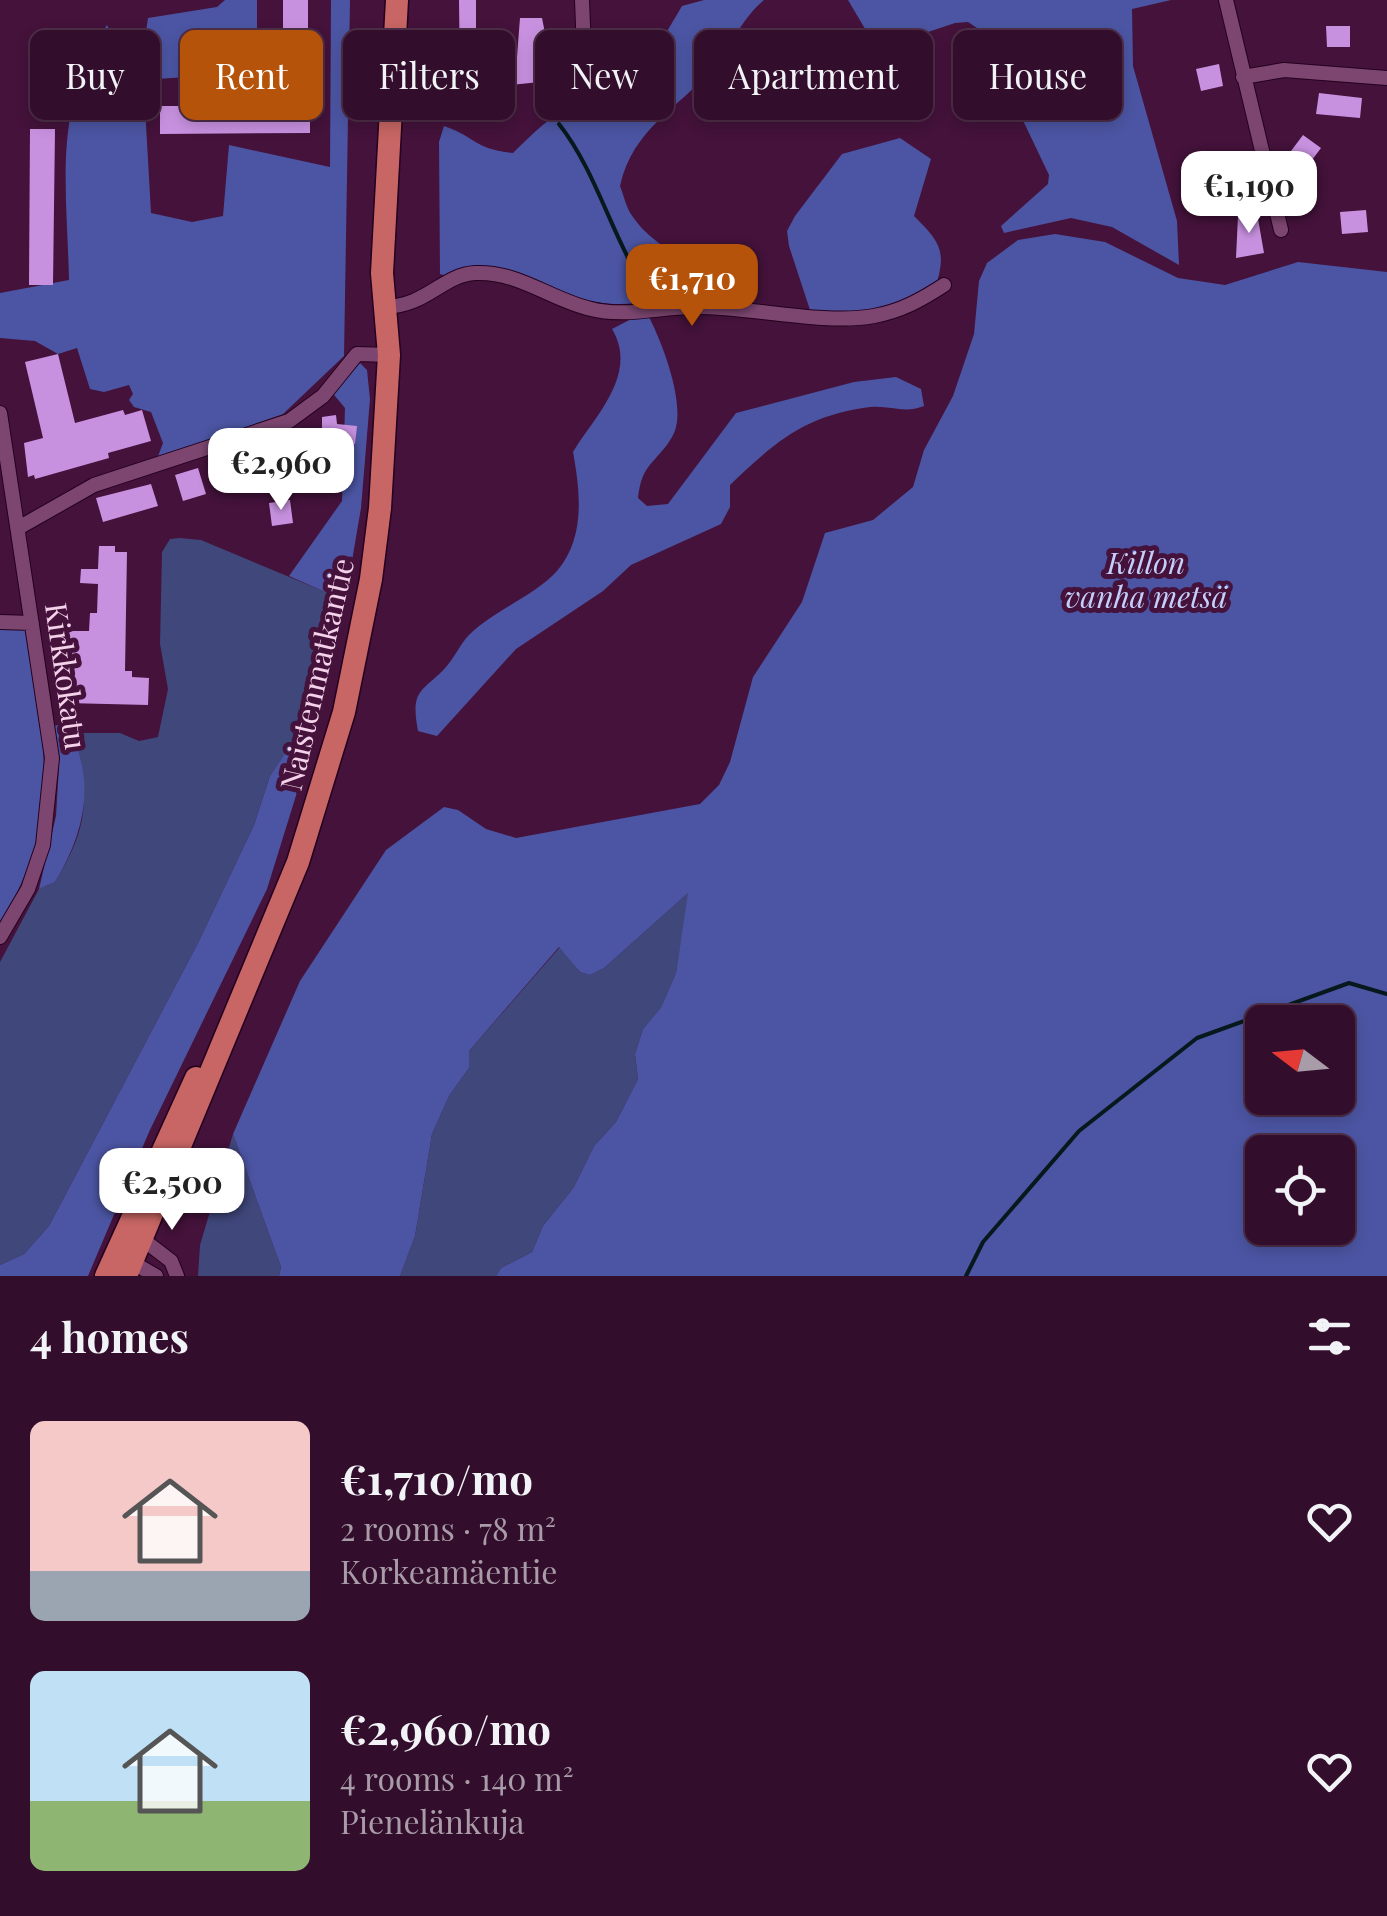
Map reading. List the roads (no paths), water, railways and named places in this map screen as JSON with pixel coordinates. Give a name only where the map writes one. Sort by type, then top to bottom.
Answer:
[{"type":"main road","name":"Naistenmatkantie","points":[[381,0],[389,124]]},
{"type":"main road","name":"Naistenmatkantie","points":[[106,1276],[125,1263],[133,1234],[244,992],[298,862],[344,712],[368,597],[387,446],[389,124],[397,0]]},
{"type":"street","points":[[582,0],[583,30]]},
{"type":"street","points":[[1226,0],[1281,230]]},
{"type":"street","points":[[1244,77],[1284,70],[1387,78]]},
{"type":"street","points":[[389,307],[421,300],[451,280],[472,273],[524,280],[576,305],[612,313],[698,307],[860,318],[904,308],[944,285]]},
{"type":"street","points":[[20,528],[94,485],[208,451],[289,421],[322,396],[357,354],[388,355]]},
{"type":"street","name":"Kirkkokatu","points":[[0,414],[52,758],[49,808],[37,866],[0,937]]},
{"type":"street","points":[[0,622],[32,623]]},
{"type":"street","points":[[133,1234],[172,1261],[178,1276]]},
{"type":"street","points":[[125,1263],[156,1276]]},
{"type":"waterway","points":[[559,124],[583,161],[641,282]]},
{"type":"waterway","points":[[966,1276],[983,1242],[1079,1131],[1197,1038],[1349,983],[1387,994]]},
{"type":"park label","name":"Killon vanha metsä","points":[[1146,579]]}]
